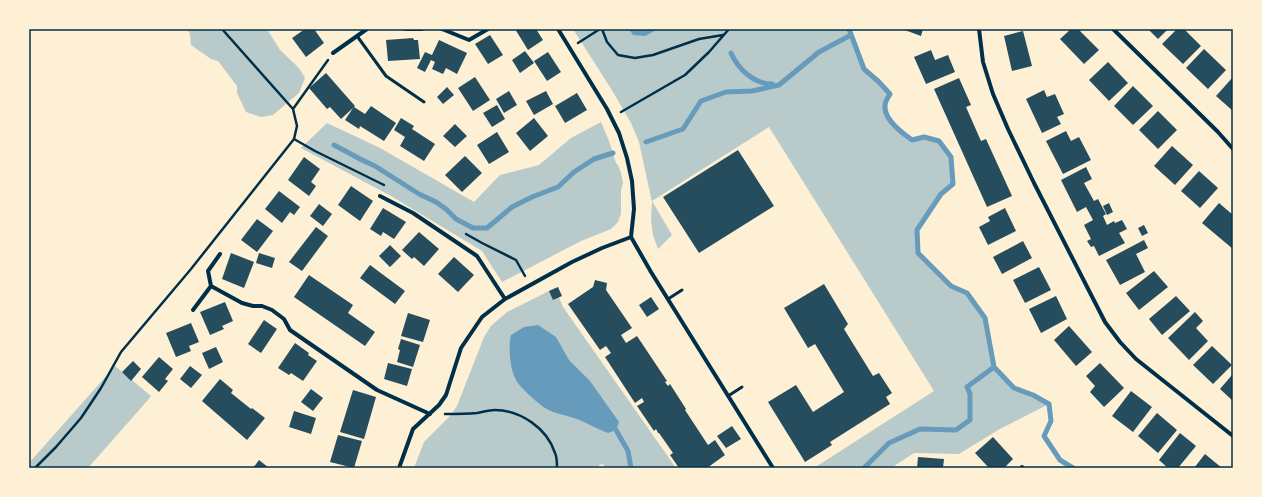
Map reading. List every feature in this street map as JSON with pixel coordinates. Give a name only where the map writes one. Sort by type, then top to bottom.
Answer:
[{"type":"street","points":[[333,53],[367,29]]},
{"type":"street","points":[[404,29],[422,29]]},
{"type":"street","points":[[442,29],[469,40],[488,29]]},
{"type":"street","points":[[558,29],[571,48],[612,118],[619,133],[632,181],[634,209],[631,237],[651,272],[773,468]]},
{"type":"street","points":[[979,29],[983,62],[993,94],[1008,129],[1105,322],[1120,342],[1136,359],[1233,436]]},
{"type":"street","points":[[1113,29],[1218,132],[1233,149]]},
{"type":"street","points":[[380,196],[413,214],[477,256],[505,299]]},
{"type":"street","points":[[399,468],[413,429],[439,405],[446,395],[461,348],[482,317],[505,299],[572,262],[631,237]]},
{"type":"street","points":[[193,310],[211,286],[208,271],[220,254]]},
{"type":"street","points":[[211,286],[242,303],[253,306],[262,306],[272,310],[284,319],[290,330],[377,390],[430,414]]},
{"type":"lane","points":[[357,36],[386,76],[424,102]]},
{"type":"lane","points":[[668,299],[682,290]]},
{"type":"lane","points":[[728,396],[742,387]]},
{"type":"path","points":[[35,468],[56,447],[81,418],[101,388],[121,352],[191,269],[294,138],[297,126],[293,109],[222,29]]},
{"type":"path","points":[[571,48],[601,29],[607,42],[618,55],[636,58],[653,55],[698,39],[724,35]]},
{"type":"path","points":[[612,118],[685,75],[710,52],[729,29]]},
{"type":"path","points":[[293,109],[333,53]]},
{"type":"path","points":[[430,414],[459,414],[495,410],[513,412],[527,419],[549,440],[555,453],[557,468]]},
{"type":"shaded area","points":[[187,29],[267,29],[280,50],[299,68],[305,78],[299,93],[273,115],[261,117],[246,112],[237,93],[237,86],[218,61],[211,59],[191,45],[190,34]]},
{"type":"shaded area","points":[[573,29],[849,29],[864,68],[890,94],[886,101],[885,111],[890,121],[912,140],[924,137],[939,141],[951,157],[953,184],[941,194],[917,230],[918,253],[951,286],[967,293],[972,298],[985,318],[994,367],[1014,388],[1049,404],[998,430],[959,454],[914,453],[891,468],[814,468],[934,391],[769,127],[652,201],[672,235],[658,249],[653,235],[651,220],[652,202],[639,142],[631,123],[613,92]]},
{"type":"shaded area","points":[[601,122],[621,173],[623,183],[621,190],[621,214],[618,222],[611,229],[581,241],[502,282],[482,251],[391,196],[301,148],[327,123],[380,148],[474,202],[500,175],[539,165],[571,138]]},
{"type":"shaded area","points":[[555,288],[563,307],[676,468],[607,468],[602,464],[597,468],[414,468],[424,442],[450,416],[457,406],[484,337],[491,326],[507,312]]},
{"type":"shaded area","points":[[115,366],[151,396],[147,401],[88,468],[29,468],[29,463]]},
{"type":"water","points":[[629,29],[658,29],[645,36],[633,35]]},
{"type":"water","points":[[538,325],[556,337],[569,360],[590,381],[619,422],[616,430],[608,433],[577,419],[549,410],[534,399],[518,383],[514,375],[510,358],[511,335],[524,327]]},
{"type":"building","points":[[305,29],[314,29],[324,43],[306,57],[292,38]]},
{"type":"building","points":[[515,29],[536,29],[543,40],[528,50]]},
{"type":"building","points":[[902,29],[923,29],[921,36]]},
{"type":"building","points":[[1071,29],[1078,29],[1099,50],[1084,64],[1060,39]]},
{"type":"building","points":[[1148,29],[1168,29],[1158,39]]},
{"type":"building","points":[[1177,29],[1184,29],[1201,46],[1183,64],[1162,44]]},
{"type":"building","points":[[1023,31],[1032,66],[1012,71],[1004,36]]},
{"type":"building","points":[[490,35],[503,55],[488,64],[475,44]]},
{"type":"building","points":[[413,38],[414,40],[418,40],[420,59],[388,61],[386,40]]},
{"type":"building","points":[[439,40],[467,53],[457,74],[446,68],[443,74],[432,69],[435,62],[431,60],[425,72],[417,68],[425,52],[432,55]]},
{"type":"building","points":[[1204,49],[1226,70],[1208,89],[1186,68]]},
{"type":"building","points":[[931,50],[935,60],[948,55],[955,72],[926,84],[914,57]]},
{"type":"building","points":[[525,51],[534,63],[520,73],[512,60]]},
{"type":"building","points":[[548,52],[561,72],[547,81],[534,61]]},
{"type":"building","points":[[1108,62],[1128,83],[1109,101],[1089,80]]},
{"type":"building","points":[[326,73],[355,106],[354,107],[365,114],[371,106],[396,123],[384,141],[360,126],[359,129],[345,120],[353,108],[341,119],[330,107],[327,109],[309,88]]},
{"type":"building","points":[[475,77],[490,100],[473,111],[458,88]]},
{"type":"building","points":[[1233,77],[1233,111],[1216,96]]},
{"type":"building","points":[[959,78],[971,105],[966,107],[981,141],[986,139],[1012,196],[987,207],[934,89]]},
{"type":"building","points":[[1133,86],[1153,106],[1133,125],[1114,106]]},
{"type":"building","points":[[447,87],[454,95],[443,104],[437,97]]},
{"type":"building","points":[[1044,90],[1047,97],[1055,94],[1064,114],[1057,117],[1061,124],[1042,133],[1026,99]]},
{"type":"building","points":[[509,91],[517,105],[504,113],[496,99]]},
{"type":"building","points":[[546,91],[553,104],[534,115],[526,101]]},
{"type":"building","points":[[577,93],[587,110],[565,123],[555,106]]},
{"type":"building","points":[[497,105],[505,119],[492,127],[483,113]]},
{"type":"building","points":[[1158,111],[1177,130],[1158,149],[1139,130]]},
{"type":"building","points":[[401,118],[414,126],[412,129],[435,144],[424,161],[400,146],[405,137],[394,130]]},
{"type":"building","points":[[534,118],[548,136],[530,151],[516,133]]},
{"type":"building","points":[[455,124],[467,136],[455,147],[443,136]]},
{"type":"building","points":[[1066,131],[1071,141],[1079,137],[1091,160],[1063,174],[1046,141]]},
{"type":"building","points":[[497,132],[509,152],[489,164],[477,145]]},
{"type":"building","points":[[1172,146],[1193,165],[1175,185],[1154,166]]},
{"type":"building","points":[[738,150],[774,206],[699,253],[663,197]]},
{"type":"building","points":[[465,156],[482,173],[462,192],[445,175]]},
{"type":"building","points":[[304,157],[320,169],[311,182],[316,186],[309,196],[288,180]]},
{"type":"building","points":[[1086,167],[1092,179],[1084,183],[1094,201],[1098,199],[1106,214],[1103,216],[1107,225],[1114,221],[1115,223],[1122,220],[1127,229],[1119,233],[1125,243],[1099,256],[1094,246],[1091,247],[1087,241],[1091,239],[1084,225],[1093,220],[1086,207],[1077,212],[1061,180]]},
{"type":"building","points":[[1199,171],[1218,188],[1200,208],[1181,191]]},
{"type":"building","points":[[351,186],[373,201],[360,221],[338,205]]},
{"type":"building","points":[[279,191],[300,207],[294,215],[290,212],[282,223],[265,209]]},
{"type":"building","points":[[1109,203],[1113,212],[1107,215],[1103,206]]},
{"type":"building","points":[[1219,203],[1233,215],[1233,249],[1202,223]]},
{"type":"building","points":[[319,204],[332,214],[323,226],[310,216]]},
{"type":"building","points":[[383,208],[406,222],[394,239],[383,232],[381,236],[370,229]]},
{"type":"building","points":[[1005,208],[1016,231],[988,245],[979,227],[990,221],[988,217]]},
{"type":"building","points":[[257,219],[273,231],[257,252],[241,240]]},
{"type":"building","points":[[1144,225],[1148,233],[1142,236],[1138,228]]},
{"type":"building","points":[[316,227],[328,236],[302,271],[289,262]]},
{"type":"building","points":[[419,232],[439,249],[424,266],[414,257],[412,259],[402,250]]},
{"type":"building","points":[[1144,240],[1148,248],[1136,254],[1145,272],[1120,285],[1106,260]]},
{"type":"building","points":[[1023,241],[1032,258],[1002,274],[993,257]]},
{"type":"building","points":[[390,245],[401,256],[390,267],[379,256]]},
{"type":"building","points":[[231,253],[254,262],[244,288],[222,279]]},
{"type":"building","points":[[259,253],[275,258],[272,268],[256,263]]},
{"type":"building","points":[[454,257],[474,275],[458,292],[438,274]]},
{"type":"building","points":[[370,265],[405,291],[395,304],[360,278]]},
{"type":"building","points":[[1039,267],[1051,290],[1025,303],[1013,280]]},
{"type":"building","points":[[1154,271],[1168,287],[1139,310],[1126,293]]},
{"type":"building","points":[[309,275],[353,305],[348,313],[375,332],[365,346],[294,297]]},
{"type":"building","points":[[595,280],[607,283],[606,290],[632,328],[621,335],[626,343],[637,336],[667,381],[665,382],[668,386],[670,384],[708,445],[715,440],[725,455],[707,468],[679,468],[670,455],[673,453],[656,429],[654,431],[637,406],[644,402],[642,398],[635,403],[605,357],[611,353],[606,346],[600,350],[568,304],[593,287]]},
{"type":"building","points":[[824,284],[848,324],[844,329],[873,376],[879,373],[892,393],[886,397],[890,404],[830,442],[832,445],[805,462],[768,402],[796,385],[813,412],[844,392],[815,344],[808,348],[784,308]]},
{"type":"building","points":[[558,287],[562,296],[553,300],[549,291]]},
{"type":"building","points":[[1056,296],[1067,319],[1041,333],[1029,309]]},
{"type":"building","points":[[1176,296],[1190,311],[1162,335],[1149,319]]},
{"type":"building","points":[[651,297],[659,309],[647,317],[639,305]]},
{"type":"building","points":[[225,302],[233,321],[222,326],[224,329],[210,335],[200,312]]},
{"type":"building","points":[[1195,312],[1203,321],[1196,328],[1208,341],[1189,360],[1168,338]]},
{"type":"building","points":[[408,313],[430,320],[423,342],[401,336]]},
{"type":"building","points":[[264,320],[277,329],[261,353],[248,344]]},
{"type":"building","points":[[191,323],[199,342],[189,346],[191,351],[176,357],[166,333]]},
{"type":"building","points":[[1069,326],[1092,352],[1076,366],[1054,340]]},
{"type":"building","points":[[401,339],[420,345],[413,367],[397,362],[400,350],[398,349]]},
{"type":"building","points":[[295,343],[317,361],[303,381],[291,373],[289,375],[278,368]]},
{"type":"building","points":[[1212,346],[1232,365],[1213,384],[1193,365]]},
{"type":"building","points":[[216,347],[223,362],[209,369],[202,353]]},
{"type":"building","points":[[159,357],[173,369],[165,379],[168,381],[159,392],[142,377]]},
{"type":"building","points":[[133,361],[141,369],[131,381],[122,372]]},
{"type":"building","points":[[388,363],[412,369],[407,386],[384,379]]},
{"type":"building","points":[[1100,363],[1124,388],[1104,407],[1090,392],[1095,386],[1086,376]]},
{"type":"building","points":[[190,366],[202,375],[191,388],[180,379]]},
{"type":"building","points":[[1232,375],[1233,376],[1233,401],[1220,389]]},
{"type":"building","points":[[220,379],[233,390],[231,393],[265,418],[247,440],[202,401]]},
{"type":"building","points":[[311,389],[323,398],[313,411],[301,402]]},
{"type":"building","points":[[353,390],[376,397],[364,439],[340,432]]},
{"type":"building","points":[[1131,391],[1152,407],[1133,432],[1112,416]]},
{"type":"building","points":[[294,411],[316,418],[311,434],[289,427]]},
{"type":"building","points":[[1157,413],[1177,430],[1158,453],[1138,436]]},
{"type":"building","points":[[732,426],[741,439],[726,448],[717,436]]},
{"type":"building","points":[[1180,433],[1196,446],[1178,468],[1168,468],[1159,460]]},
{"type":"building","points":[[338,435],[362,441],[354,468],[330,462]]},
{"type":"building","points":[[993,437],[1013,459],[1004,468],[989,468],[975,453]]},
{"type":"building","points":[[1205,454],[1222,468],[1194,468]]},
{"type":"building","points":[[918,457],[944,459],[943,468],[917,468]]},
{"type":"building","points":[[259,460],[269,468],[253,468]]},
{"type":"waterway","points":[[849,29],[864,69],[890,94],[885,106],[885,111],[890,121],[912,140],[924,137],[939,141],[951,157],[953,184],[941,194],[917,230],[918,253],[951,286],[967,293],[985,318],[994,367],[1014,388],[1033,395],[1049,404],[1051,421],[1044,436],[1060,460],[1073,468]]},
{"type":"waterway","points":[[646,142],[683,129],[701,101],[726,92],[752,91],[779,85],[819,52],[851,35]]},
{"type":"waterway","points":[[731,53],[738,65],[747,74],[759,81],[772,84]]},
{"type":"waterway","points":[[334,145],[375,166],[419,194],[436,202],[456,219],[473,228],[487,228],[512,207],[558,187],[574,172],[594,159],[613,153]]},
{"type":"waterway","points":[[864,468],[889,443],[920,429],[956,430],[970,420],[970,394],[967,387],[994,367]]},
{"type":"waterway","points":[[616,430],[628,451],[631,468]]}]
